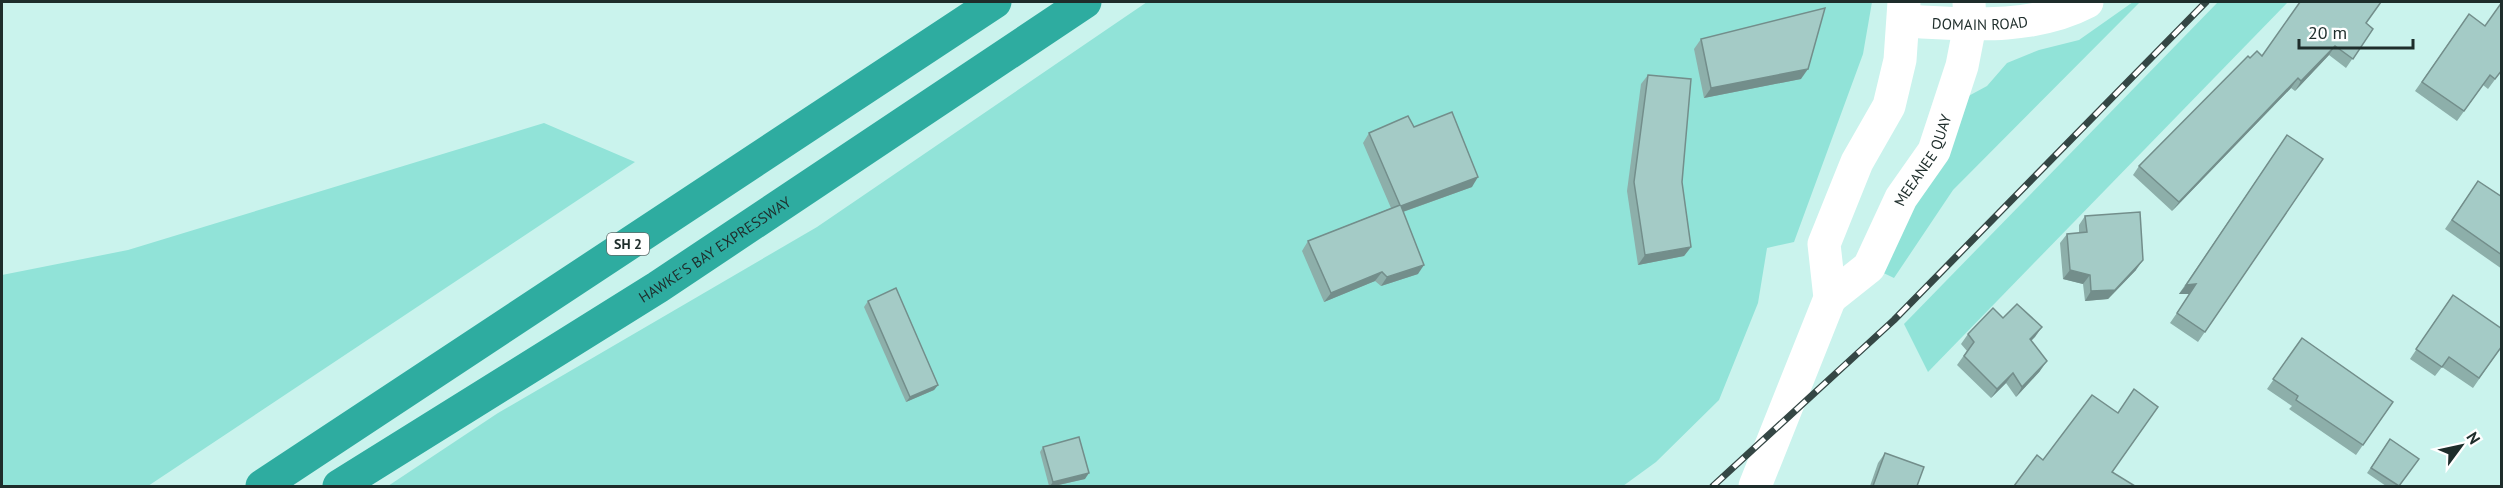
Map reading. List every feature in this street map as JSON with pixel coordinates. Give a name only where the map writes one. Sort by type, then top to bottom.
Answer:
[{"type":"highway","name":"SH 2","points":[[262,486],[995,2]]},
{"type":"highway","name":"HAWKE'S BAY EXPRESSWAY","points":[[339,486],[658,287],[1085,2]]},
{"type":"main road","name":"DOMAIN ROAD","points":[[1905,11],[2046,16],[2074,9],[2087,2]]},
{"type":"main road","name":"MEEANEE QUAY","points":[[1755,486],[1830,298],[1824,244],[1857,162],[1889,106],[1900,60],[1905,11]]},
{"type":"main road","name":"MEEANEE QUAY","points":[[1830,298],[1869,267],[1901,198],[1934,151],[1962,66],[1970,13]]},
{"type":"green space","points":[[1147,2],[1872,2],[1863,54],[1794,242],[1767,248],[1758,303],[1719,400],[1656,462],[1623,486],[388,486],[498,413],[817,227]]},
{"type":"green space","points":[[2133,2],[2140,2],[1953,190],[1894,278],[1871,267],[1950,106],[1987,86],[2007,63],[2039,50],[2079,40]]},
{"type":"green space","points":[[2218,2],[2288,2],[1928,372],[1904,324]]},
{"type":"green space","points":[[544,123],[635,162],[148,486],[2,486],[2,275],[128,250]]},
{"type":"building","points":[[2300,2],[2381,2],[2366,23],[2373,29],[2353,59],[2335,46],[2301,81],[2298,78],[2179,202],[2139,166],[2248,56],[2250,58],[2257,51],[2262,56]]},
{"type":"building","points":[[2502,2],[2502,70],[2495,79],[2490,75],[2464,111],[2422,82],[2469,14],[2485,26]]},
{"type":"building","points":[[1825,8],[1808,69],[1711,88],[1701,39]]},
{"type":"building","points":[[1648,75],[1691,79],[1682,182],[1691,247],[1645,255],[1634,182]]},
{"type":"building","points":[[1452,112],[1478,177],[1401,206],[1424,265],[1387,277],[1382,272],[1331,293],[1308,241],[1400,205],[1369,133],[1408,116],[1414,127]]},
{"type":"building","points":[[2287,135],[2323,159],[2205,332],[2177,313],[2196,284],[2186,285]]},
{"type":"building","points":[[2478,181],[2502,197],[2502,255],[2452,220]]},
{"type":"building","points":[[2140,212],[2143,260],[2115,290],[2091,291],[2090,275],[2070,270],[2067,234],[2087,232],[2085,216]]},
{"type":"building","points":[[896,288],[938,385],[910,397],[868,301]]},
{"type":"building","points":[[2453,295],[2502,329],[2502,346],[2479,378],[2449,357],[2442,367],[2416,349]]},
{"type":"building","points":[[2017,304],[2042,327],[2030,339],[2047,361],[2022,387],[2013,373],[1997,389],[1964,356],[1974,342],[1968,334],[1993,308],[2003,318]]},
{"type":"building","points":[[2302,338],[2393,402],[2363,445],[2296,400],[2298,396],[2273,379]]},
{"type":"building","points":[[2134,389],[2158,407],[2112,472],[2135,486],[2014,486],[2037,455],[2043,460],[2092,395],[2118,413]]},
{"type":"building","points":[[1079,437],[1089,473],[1053,482],[1043,447]]},
{"type":"building","points":[[2390,439],[2419,459],[2399,486],[2371,468]]},
{"type":"building","points":[[1885,453],[1924,467],[1917,486],[1873,486]]},
{"type":"railway","points":[[1713,486],[1894,320],[2206,2]]}]
